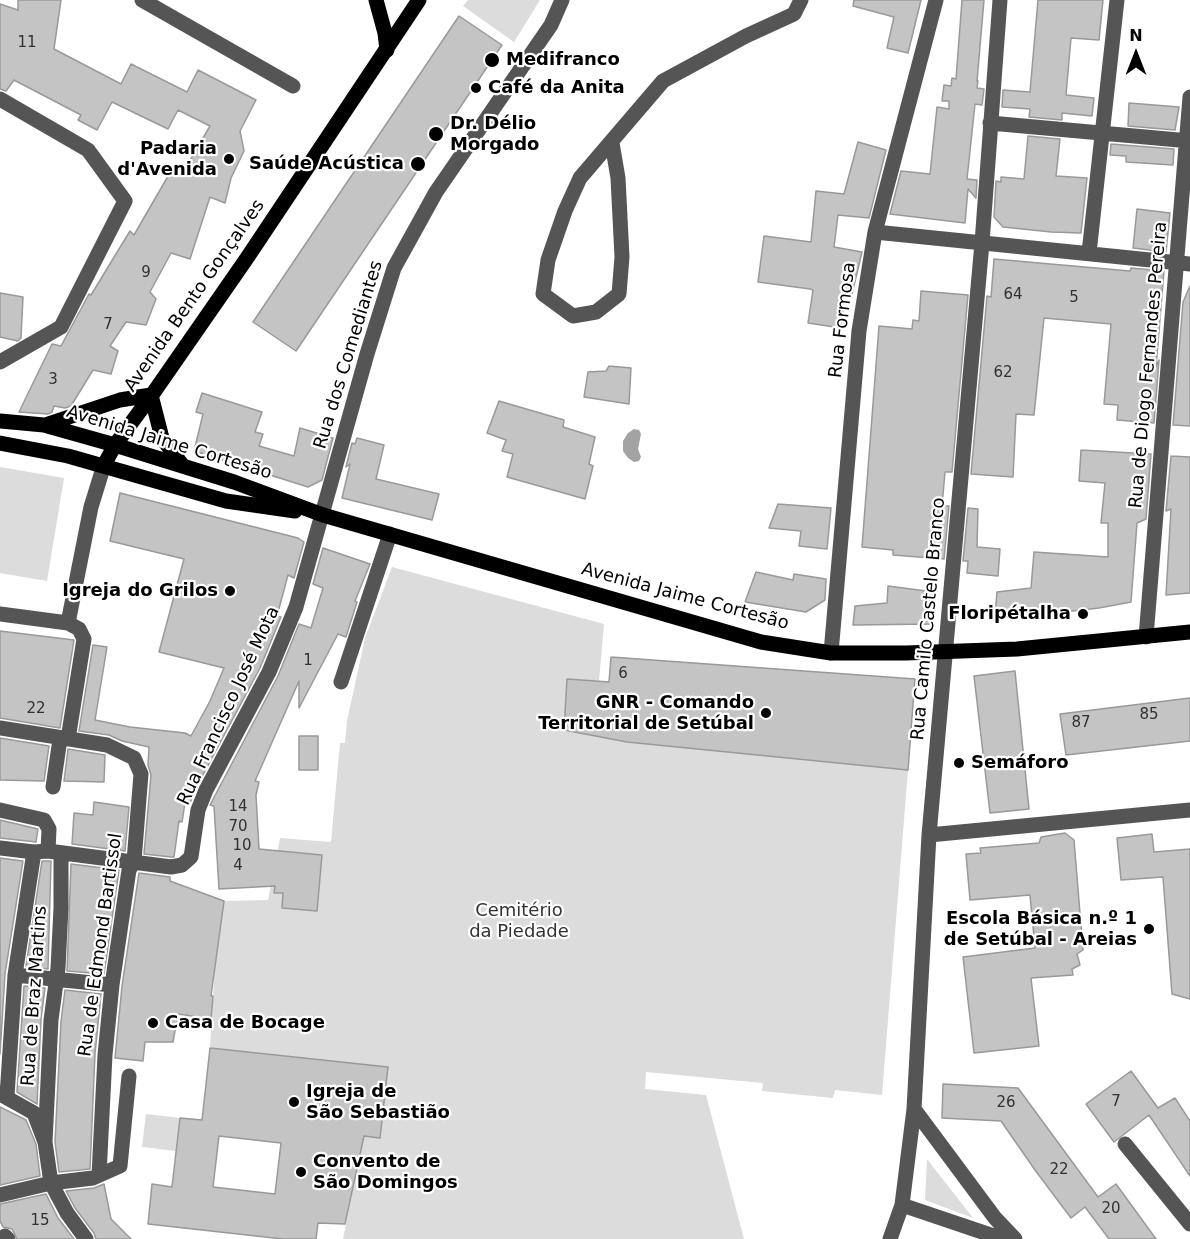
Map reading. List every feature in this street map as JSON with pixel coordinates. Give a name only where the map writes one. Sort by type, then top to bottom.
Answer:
[{"type":"main road","points":[[376,0],[387,50]]},
{"type":"main road","name":"Avenida Bento Gonçalves","points":[[104,465],[115,445],[247,258],[419,0]]},
{"type":"main road","points":[[44,426],[120,400],[151,394],[162,438],[183,466]]},
{"type":"main road","name":"Avenida Jaime Cortesão","points":[[0,421],[44,426],[115,445],[234,482],[323,515],[761,642],[831,653],[946,652],[1017,649],[1190,632]]},
{"type":"main road","name":"Avenida Jaime Cortesão","points":[[0,443],[104,465],[226,501],[323,515]]},
{"type":"street","points":[[142,0],[293,86]]},
{"type":"street","name":"Rua dos Comediantes","points":[[323,515],[367,354],[394,268],[436,192],[550,25],[562,0]]},
{"type":"street","points":[[612,143],[618,178],[622,257],[619,294],[596,312],[573,316],[543,294],[548,260],[565,211],[580,178],[663,81],[746,36],[794,14],[801,0]]},
{"type":"street","name":"Rua Formosa","points":[[831,653],[859,332],[875,232],[936,0]]},
{"type":"street","name":"Rua Camilo Castelo Branco","points":[[890,1239],[902,1205],[914,1109],[929,835],[982,243],[1000,0]]},
{"type":"street","points":[[1089,253],[1117,0]]},
{"type":"street","name":"Rua de Diogo Fernandes Pereira","points":[[1146,637],[1184,263],[1190,97]]},
{"type":"street","points":[[0,99],[88,150],[125,201],[61,327],[0,362]]},
{"type":"street","points":[[990,123],[1188,141]]},
{"type":"street","points":[[875,232],[1184,263]]},
{"type":"street","points":[[68,623],[91,507],[104,465]]},
{"type":"street","name":"Rua Francisco José Mota","points":[[134,861],[171,867],[182,865],[191,857],[198,810],[206,790],[269,672],[296,607],[323,515]]},
{"type":"street","points":[[341,682],[390,534]]},
{"type":"street","points":[[0,614],[68,623],[79,629],[84,639],[52,787]]},
{"type":"street","points":[[0,728],[64,739]]},
{"type":"street","name":"Rua de Edmond Bartissol","points":[[64,739],[107,745],[134,758],[141,774],[134,861],[129,870],[112,985],[105,1055],[99,1175]]},
{"type":"street","points":[[0,810],[44,819],[49,828],[48,852],[15,975],[3,1095],[34,1113],[45,1142],[51,1183],[67,1213],[86,1239]]},
{"type":"street","points":[[929,835],[1190,810]]},
{"type":"street","points":[[0,848],[134,861]]},
{"type":"street","name":"Rua de Braz Martins","points":[[45,1142],[51,1020],[61,908],[48,852]]},
{"type":"street","points":[[15,975],[112,985]]},
{"type":"street","points":[[0,1194],[51,1183],[93,1178],[120,1166],[129,1076]]},
{"type":"street","points":[[914,1109],[995,1218],[1015,1239]]},
{"type":"street","points":[[1125,1144],[1190,1224]]},
{"type":"street","points":[[902,1205],[1003,1239]]},
{"type":"green space","points":[[468,0],[540,0],[514,42],[463,6]]},
{"type":"green space","points":[[0,467],[64,478],[47,581],[0,573]]},
{"type":"green space","name":"Cemitério da Piedade","points":[[392,567],[604,624],[599,681],[567,679],[595,735],[627,742],[908,770],[882,1095],[835,1090],[833,1098],[762,1091],[763,1083],[646,1072],[645,1089],[706,1095],[744,1239],[343,1239],[364,1136],[380,1138],[388,1067],[210,1048],[215,966],[224,901],[268,900],[280,838],[331,842],[340,743],[345,743],[347,721],[365,638]]},
{"type":"green space","points":[[146,1114],[180,1118],[176,1151],[142,1147]]},
{"type":"green space","points":[[927,1159],[973,1218],[925,1200]]},
{"type":"shaded area","points":[[634,429],[639,430],[641,434],[638,449],[641,457],[639,461],[634,462],[623,451],[623,441]]},
{"type":"building","points":[[18,0],[61,0],[54,49],[121,84],[131,64],[187,92],[198,70],[256,100],[240,131],[244,151],[231,178],[225,203],[210,197],[190,259],[171,253],[150,292],[156,299],[146,325],[126,322],[110,346],[118,351],[111,374],[93,370],[71,406],[65,408],[54,406],[52,412],[48,414],[19,412],[52,344],[61,346],[89,294],[91,295],[130,231],[134,235],[171,171],[181,176],[210,126],[178,110],[168,129],[112,102],[97,130],[78,120],[81,115],[14,80],[6,91],[0,89],[0,4],[18,10]]},
{"type":"building","points":[[854,0],[921,0],[908,53],[887,48],[894,17],[853,6]]},
{"type":"building","points":[[962,0],[984,0],[977,88],[984,89],[982,105],[975,104],[967,179],[977,180],[976,198],[968,189],[965,223],[890,214],[901,171],[930,174],[937,107],[949,109],[949,101],[942,101],[944,85],[951,86],[952,78],[956,79]]},
{"type":"building","points":[[1038,0],[1103,0],[1099,40],[1071,38],[1066,95],[1094,98],[1092,116],[1062,113],[1062,120],[1029,117],[1030,109],[1002,107],[1003,90],[1030,92]]},
{"type":"building","points":[[459,16],[502,45],[296,351],[253,322]]},
{"type":"building","points":[[1129,103],[1179,107],[1175,130],[1128,126]]},
{"type":"building","points":[[1028,136],[1060,139],[1056,176],[1087,178],[1081,233],[1003,227],[994,217],[996,181],[1001,182],[1001,177],[1024,179]]},
{"type":"building","points":[[858,142],[886,150],[869,218],[838,215],[834,247],[862,252],[852,294],[845,294],[841,328],[808,323],[813,290],[758,282],[764,236],[811,242],[816,191],[844,194]]},
{"type":"building","points":[[1111,144],[1174,149],[1173,165],[1126,162],[1126,156],[1110,155]]},
{"type":"building","points":[[1137,209],[1170,213],[1166,252],[1133,248]]},
{"type":"building","points":[[994,259],[1130,271],[1131,268],[1164,271],[1154,423],[1117,420],[1118,405],[1104,404],[1111,324],[1044,318],[1034,415],[1016,414],[1013,477],[971,474],[987,296],[991,297]]},
{"type":"building","points":[[1190,286],[1190,426],[1173,425],[1183,302]]},
{"type":"building","points":[[921,291],[968,295],[952,472],[945,472],[942,506],[949,506],[944,559],[893,555],[893,550],[862,547],[879,326],[912,329],[913,320],[919,321]]},
{"type":"building","points":[[0,293],[23,297],[21,338],[18,341],[0,337]]},
{"type":"building","points":[[609,366],[631,368],[629,404],[584,397],[588,372],[606,371]]},
{"type":"building","points":[[202,393],[262,412],[255,432],[263,434],[259,446],[294,456],[300,428],[333,438],[322,480],[308,487],[194,451],[203,414],[196,412]]},
{"type":"building","points":[[499,401],[564,420],[563,427],[595,437],[589,464],[593,466],[585,499],[507,477],[513,454],[502,451],[506,440],[487,433]]},
{"type":"building","points":[[357,438],[384,445],[376,479],[439,494],[432,520],[342,498],[352,443],[355,444]]},
{"type":"building","points":[[1081,450],[1151,454],[1146,519],[1137,523],[1131,602],[1030,616],[1030,611],[995,615],[997,592],[1031,588],[1034,552],[1108,557],[1108,523],[1101,523],[1105,483],[1079,481]]},
{"type":"building","points":[[1171,456],[1190,457],[1190,593],[1166,595],[1171,509],[1166,511]]},
{"type":"building","name":"Igreja do Grilos","points":[[120,493],[298,538],[304,542],[294,578],[288,575],[277,616],[281,617],[260,668],[190,803],[185,803],[182,822],[179,821],[174,857],[144,854],[151,775],[148,765],[149,747],[122,741],[109,735],[79,731],[93,645],[107,647],[95,720],[130,727],[185,733],[191,736],[210,701],[224,668],[159,652],[184,559],[110,541]]},
{"type":"building","points":[[778,504],[831,508],[827,549],[799,546],[801,531],[769,528]]},
{"type":"building","points":[[968,508],[978,509],[977,547],[1000,549],[998,576],[967,573],[968,561],[963,561]]},
{"type":"building","points":[[323,548],[370,564],[355,601],[357,602],[346,637],[338,634],[299,708],[299,681],[255,781],[259,782],[256,795],[259,849],[322,855],[317,911],[282,908],[283,893],[274,893],[275,886],[219,889],[214,806],[210,805],[278,676],[299,624],[311,628],[323,588],[313,584]]},
{"type":"building","points":[[756,572],[793,580],[794,574],[826,579],[825,600],[806,612],[745,602]]},
{"type":"building","points":[[888,586],[934,592],[933,624],[853,625],[855,606],[887,603]]},
{"type":"building","points":[[0,631],[74,640],[60,728],[0,718]]},
{"type":"building","points":[[611,657],[915,679],[908,770],[627,742],[564,730],[567,679],[609,682]]},
{"type":"building","points":[[1015,671],[1029,809],[990,813],[974,676]]},
{"type":"building","points":[[1190,698],[1190,741],[1066,755],[1060,714]]},
{"type":"building","points":[[299,736],[318,736],[318,770],[299,770]]},
{"type":"building","points":[[0,738],[49,746],[44,781],[0,780]]},
{"type":"building","points":[[68,749],[105,755],[104,782],[64,781]]},
{"type":"building","points":[[94,802],[129,807],[125,851],[72,844],[74,813],[93,815]]},
{"type":"building","points":[[0,820],[38,829],[36,842],[0,838]]},
{"type":"building","points":[[1065,833],[1074,840],[1083,950],[1077,954],[1080,965],[1072,969],[1073,975],[1031,978],[1039,1046],[974,1053],[963,957],[1035,948],[1030,895],[970,900],[966,854],[981,853],[980,848],[1039,843],[1041,837]]},
{"type":"building","points":[[1152,834],[1154,852],[1190,849],[1190,999],[1172,994],[1163,877],[1121,880],[1117,838]]},
{"type":"building","points":[[0,858],[23,861],[5,974],[0,1054]]},
{"type":"building","points":[[42,861],[51,861],[48,969],[26,966]]},
{"type":"building","points":[[71,864],[119,870],[104,974],[67,971]]},
{"type":"building","points":[[139,873],[170,877],[170,881],[224,901],[211,996],[213,996],[211,1019],[178,1014],[173,1042],[145,1042],[143,1061],[115,1058],[122,986]]},
{"type":"building","points":[[24,986],[45,988],[41,1019],[37,1104],[17,1092]]},
{"type":"building","points":[[65,990],[101,994],[95,1054],[90,1169],[59,1172],[55,1142],[61,1021]]},
{"type":"building","points":[[210,1048],[388,1067],[380,1138],[364,1136],[345,1224],[318,1223],[316,1239],[283,1239],[148,1224],[152,1184],[172,1187],[180,1118],[202,1120]],"holes":[[[219,1136],[281,1143],[275,1194],[213,1187]]]},
{"type":"building","points":[[1131,1071],[1158,1108],[1175,1098],[1190,1121],[1190,1176],[1149,1115],[1114,1142],[1086,1104]]},
{"type":"building","points":[[943,1084],[1018,1088],[1098,1197],[1116,1184],[1156,1239],[1109,1239],[1085,1207],[1071,1218],[1001,1121],[942,1118]]},
{"type":"building","points":[[0,1107],[26,1120],[36,1144],[40,1176],[0,1185]]},
{"type":"building","points":[[104,1184],[111,1219],[131,1239],[96,1239],[66,1191],[94,1188]]},
{"type":"building","points":[[46,1194],[58,1218],[74,1239],[17,1239],[12,1229],[3,1227],[0,1221],[0,1204]]},
{"type":"place","name":"Medifranco","points":[[492,60]]},
{"type":"place","name":"Café da Anita","points":[[476,88]]},
{"type":"place","name":"Dr. Délio Morgado","points":[[436,134]]},
{"type":"place","name":"Padaria d'Avenida","points":[[229,159]]},
{"type":"place","name":"Saúde Acústica","points":[[418,164]]},
{"type":"place","name":"Igreja do Grilos","points":[[230,591]]},
{"type":"place","name":"Floripétalha","points":[[1083,614]]},
{"type":"place","name":"GNR - Comando Territorial de Setúbal","points":[[766,713]]},
{"type":"place","name":"Semáforo","points":[[959,763]]},
{"type":"place","name":"Escola Básica n.º 1 de Setúbal - Areias","points":[[1149,929]]},
{"type":"place","name":"Casa de Bocage","points":[[153,1023]]},
{"type":"place","name":"Igreja de São Sebastião","points":[[294,1102]]},
{"type":"place","name":"Convento de São Domingos","points":[[301,1172]]}]
